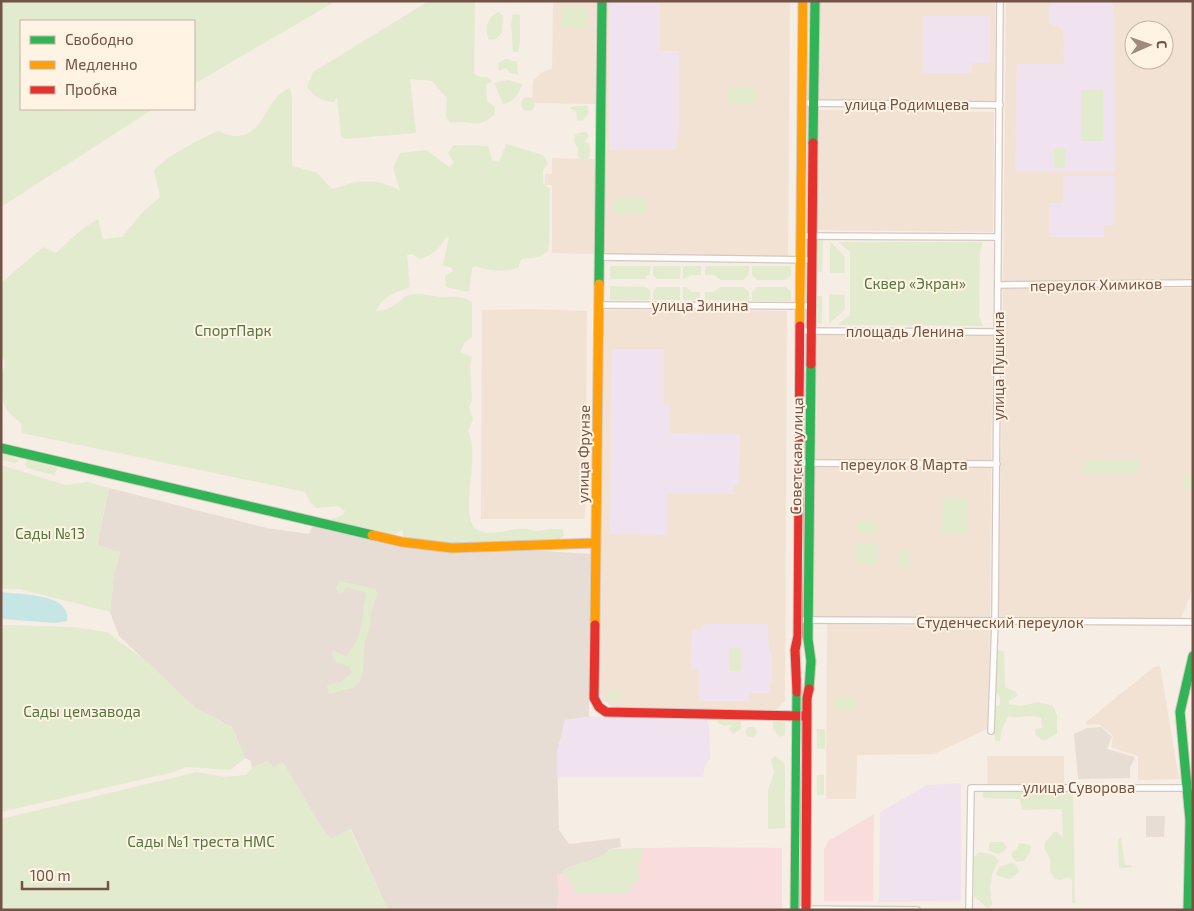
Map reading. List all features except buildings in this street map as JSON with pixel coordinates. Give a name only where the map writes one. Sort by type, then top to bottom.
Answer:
[{"type":"main road","name":"улица Фрунзе","points":[[602,1],[594,698],[599,707],[606,712],[807,716]]},
{"type":"main road","name":"Советская улица","points":[[795,909],[797,716],[795,650],[798,620],[803,1]]},
{"type":"main road","name":"Советская улица","points":[[806,909],[807,716],[810,685],[808,620],[816,1]]},
{"type":"main road","points":[[1,448],[307,521],[430,547],[596,544]]},
{"type":"main road","points":[[1188,910],[1190,788],[1180,712],[1193,656]]},
{"type":"street","name":"улица Пушкина","points":[[991,731],[995,622],[999,332],[1000,1]]},
{"type":"street","name":"улица Родимцева","points":[[802,103],[1000,104]]},
{"type":"street","points":[[801,236],[998,237]]},
{"type":"street","points":[[599,257],[812,260]]},
{"type":"street","name":"переулок Химиков","points":[[998,285],[1193,283]]},
{"type":"street","name":"улица Зинина","points":[[598,305],[812,306]]},
{"type":"street","name":"площадь Ленина","points":[[800,331],[999,332]]},
{"type":"street","name":"переулок 8 Марта","points":[[799,463],[997,464]]},
{"type":"street","name":"Студенческий переулок","points":[[798,620],[1193,622]]},
{"type":"street","name":"улица Суворова","points":[[969,910],[971,788],[1190,788]]},
{"type":"street","points":[[795,909],[917,910]]},
{"type":"shaded area","points":[[553,1],[596,1],[595,104],[532,103],[533,81],[541,73],[552,68]]},
{"type":"shaded area","points":[[606,1],[790,1],[788,258],[604,256]]},
{"type":"shaded area","points":[[609,1],[660,1],[660,51],[679,51],[679,127],[675,150],[609,150]]},
{"type":"shaded area","points":[[820,1],[995,1],[995,101],[819,100]]},
{"type":"shaded area","points":[[1006,1],[1193,1],[1193,274],[1189,279],[1003,282]]},
{"type":"shaded area","points":[[1049,1],[1114,1],[1115,172],[1015,172],[1017,64],[1064,64],[1063,29],[1049,23]]},
{"type":"shaded area","points":[[923,16],[990,16],[990,63],[972,63],[972,73],[923,73]]},
{"type":"shaded area","points":[[819,110],[994,112],[993,232],[817,230]]},
{"type":"shaded area","points":[[552,158],[596,159],[595,254],[552,253],[552,185],[545,185],[545,174],[552,174]]},
{"type":"shaded area","points":[[1063,176],[1115,176],[1114,225],[1104,225],[1104,237],[1049,237],[1049,203],[1063,203]]},
{"type":"shaded area","points":[[1193,288],[1193,589],[1181,618],[999,618],[1003,289]]},
{"type":"shaded area","points":[[482,310],[587,311],[585,519],[481,519]]},
{"type":"shaded area","points":[[603,310],[787,311],[785,701],[776,710],[613,708],[603,700],[600,693]]},
{"type":"shaded area","points":[[817,334],[993,335],[991,461],[816,461]]},
{"type":"shaded area","points":[[612,349],[664,349],[664,403],[669,404],[669,433],[740,434],[739,484],[734,486],[734,494],[667,493],[667,535],[610,534]]},
{"type":"shaded area","points":[[815,467],[991,468],[990,619],[812,618]]},
{"type":"shaded area","points":[[109,488],[267,528],[309,534],[313,526],[404,547],[443,551],[513,549],[590,554],[589,717],[565,720],[557,753],[559,830],[569,844],[620,838],[621,847],[610,849],[604,856],[557,876],[559,891],[557,910],[388,910],[351,829],[331,839],[268,761],[252,768],[251,761],[245,758],[232,727],[195,708],[119,636],[110,612],[114,574],[120,552],[97,546]]},
{"type":"shaded area","points":[[706,624],[768,624],[769,651],[772,652],[770,693],[749,693],[749,701],[699,701],[699,669],[691,669],[692,629],[700,629]]},
{"type":"shaded area","points":[[827,624],[990,627],[987,729],[934,754],[857,755],[856,799],[826,799]]},
{"type":"shaded area","points":[[1160,666],[1179,779],[1138,780],[1138,756],[1111,747],[1113,736],[1099,724],[1087,725],[1086,722],[1154,667]]},
{"type":"shaded area","points":[[589,717],[706,718],[709,725],[710,758],[705,765],[703,777],[557,777],[557,753],[565,720]]},
{"type":"shaded area","points":[[1101,727],[1112,737],[1107,749],[1135,757],[1130,768],[1130,778],[1078,779],[1074,734],[1087,728]]},
{"type":"shaded area","points":[[987,756],[1064,756],[1064,784],[987,784]]},
{"type":"shaded area","points":[[961,783],[961,901],[879,902],[880,812],[927,785]]},
{"type":"shaded area","points":[[874,814],[873,901],[824,901],[824,849],[828,841]]},
{"type":"shaded area","points":[[1146,816],[1165,816],[1164,837],[1146,837]]},
{"type":"shaded area","points":[[694,847],[782,848],[782,910],[557,910],[559,891],[557,876],[604,856],[610,849]]},
{"type":"green space","points":[[1,1],[336,1],[195,83],[195,20],[20,20],[20,110],[151,110],[1,207]]},
{"type":"green space","points":[[429,1],[475,1],[474,74],[480,77],[487,77],[492,81],[486,85],[487,101],[495,107],[495,114],[489,119],[478,123],[450,123],[446,117],[447,98],[432,81],[410,79],[416,133],[345,139],[341,137],[337,97],[334,102],[325,101],[316,96],[307,87],[313,72]]},
{"type":"green space","points":[[562,8],[587,8],[587,28],[562,28]]},
{"type":"green space","points":[[499,12],[503,16],[502,33],[496,39],[489,40],[487,27],[489,20]]},
{"type":"green space","points":[[513,14],[520,15],[518,52],[513,52],[511,24]]},
{"type":"green space","points":[[506,59],[517,62],[518,75],[510,73],[506,68],[499,71],[498,63]]},
{"type":"green space","points":[[508,80],[522,84],[515,97],[506,104],[503,104],[494,83]]},
{"type":"green space","name":"СпортПарк","points":[[290,88],[292,98],[292,166],[316,172],[332,189],[355,182],[369,181],[385,184],[400,191],[393,168],[400,153],[427,150],[449,167],[454,163],[448,153],[454,145],[488,146],[492,161],[499,162],[506,144],[543,155],[548,164],[543,170],[543,183],[550,189],[548,251],[540,257],[522,259],[519,267],[514,269],[504,271],[476,266],[472,268],[469,292],[446,287],[445,276],[453,271],[452,268],[443,265],[449,237],[445,238],[438,248],[420,259],[412,254],[407,255],[410,287],[386,298],[376,311],[390,307],[413,294],[458,297],[472,302],[472,337],[465,342],[460,352],[472,357],[470,366],[472,400],[469,407],[473,419],[468,432],[472,442],[469,501],[472,524],[479,531],[485,533],[523,528],[533,531],[563,530],[564,536],[558,540],[502,544],[435,544],[404,537],[402,530],[393,536],[354,527],[331,519],[343,515],[345,511],[338,506],[317,508],[310,502],[305,492],[22,433],[21,423],[6,408],[2,398],[1,386],[1,376],[5,367],[5,361],[1,356],[1,283],[43,247],[56,253],[82,229],[98,219],[103,239],[122,237],[143,212],[160,197],[154,170],[193,143],[218,131],[232,136],[246,134],[260,122],[282,92]]},
{"type":"green space","points":[[727,88],[755,88],[755,104],[727,104]]},
{"type":"green space","points":[[1103,89],[1103,141],[1081,141],[1081,90]]},
{"type":"green space","points":[[525,97],[531,97],[535,104],[531,111],[525,111],[521,107],[521,101]]},
{"type":"green space","points":[[588,106],[589,113],[582,121],[577,120],[576,111],[570,107]]},
{"type":"green space","points":[[586,132],[589,136],[584,142],[589,143],[590,148],[590,155],[586,162],[578,157],[578,148],[574,142],[575,135]]},
{"type":"green space","points":[[1054,148],[1066,148],[1065,168],[1054,168]]},
{"type":"green space","points":[[614,198],[645,198],[645,214],[614,214]]},
{"type":"green space","points":[[818,240],[823,240],[822,272],[818,272]]},
{"type":"green space","points":[[830,241],[845,257],[845,273],[830,273]]},
{"type":"green space","name":"Сквер «Экран»","points":[[838,242],[983,242],[980,252],[979,316],[983,326],[837,325],[850,315],[850,252]]},
{"type":"green space","points":[[610,266],[650,266],[650,275],[646,276],[646,279],[610,279]]},
{"type":"green space","points":[[653,266],[681,266],[680,279],[657,279],[653,275]]},
{"type":"green space","points":[[683,266],[701,266],[701,275],[691,275],[683,279]]},
{"type":"green space","points":[[705,266],[749,266],[749,274],[743,280],[721,280],[714,275],[705,275]]},
{"type":"green space","points":[[752,266],[791,266],[791,276],[785,280],[757,280],[752,274]]},
{"type":"green space","points":[[610,286],[646,287],[650,290],[650,300],[610,300]]},
{"type":"green space","points":[[657,287],[680,287],[680,300],[653,300],[653,291]]},
{"type":"green space","points":[[683,287],[686,287],[691,292],[700,292],[700,300],[683,300]]},
{"type":"green space","points":[[721,287],[743,287],[749,292],[749,301],[705,300],[705,292],[713,292]]},
{"type":"green space","points":[[757,287],[785,287],[791,291],[791,301],[752,301],[752,292]]},
{"type":"green space","points":[[829,294],[845,295],[845,309],[829,324]]},
{"type":"green space","points":[[817,296],[822,296],[822,324],[817,324]]},
{"type":"green space","points":[[1,454],[20,460],[15,463],[1,460]]},
{"type":"green space","points":[[27,460],[58,468],[54,475],[27,468],[25,463]]},
{"type":"green space","points":[[1090,460],[1137,460],[1137,473],[1083,474],[1083,463]]},
{"type":"green space","name":"Сады №13","points":[[1,465],[65,485],[87,482],[109,488],[97,545],[120,552],[114,574],[110,612],[20,589],[1,589]]},
{"type":"green space","points":[[1184,476],[1193,476],[1193,490],[1183,490]]},
{"type":"green space","points":[[943,497],[968,498],[968,533],[942,533]]},
{"type":"green space","points":[[857,521],[878,521],[878,534],[857,534]]},
{"type":"green space","points":[[856,544],[878,544],[878,564],[856,563]]},
{"type":"green space","points":[[899,550],[909,550],[909,568],[899,568]]},
{"type":"green space","points":[[340,581],[375,589],[378,593],[371,612],[370,629],[365,641],[363,672],[360,681],[353,688],[329,694],[327,685],[341,682],[352,673],[349,666],[337,663],[331,653],[335,651],[346,657],[352,649],[361,626],[366,593],[346,587],[343,592],[338,593],[336,587]]},
{"type":"green space","name":"Сады цемзавода","points":[[1,625],[72,627],[107,632],[150,664],[195,708],[232,727],[245,758],[230,770],[186,767],[174,772],[1,812]]},
{"type":"green space","points":[[729,648],[741,648],[741,671],[729,671]]},
{"type":"green space","points":[[996,650],[1004,651],[1005,687],[1016,692],[1017,696],[1009,701],[1009,704],[1021,706],[1038,702],[1053,706],[1057,715],[1057,734],[1043,741],[1035,734],[1035,729],[1042,728],[1041,718],[1033,716],[1008,716],[1001,732],[1000,741],[995,741],[994,706],[999,706],[1000,704],[999,696],[995,691]]},
{"type":"green space","points":[[607,691],[621,691],[620,702],[609,699]]},
{"type":"green space","points":[[833,698],[856,698],[855,710],[833,710]]},
{"type":"green space","points":[[717,718],[738,719],[741,722],[741,729],[733,734],[729,729],[731,725],[724,726],[718,723]]},
{"type":"green space","points":[[775,720],[785,722],[785,735],[780,737],[773,729],[773,722]]},
{"type":"green space","points":[[751,726],[757,732],[751,738],[745,732]]},
{"type":"green space","points":[[817,729],[825,729],[825,749],[817,748]]},
{"type":"green space","points":[[775,756],[785,764],[785,828],[768,829],[768,790],[774,773],[771,760]]},
{"type":"green space","name":"Сады №1 треста НМС","points":[[268,761],[274,767],[283,762],[324,831],[331,839],[350,829],[388,910],[1,910],[1,819],[197,772],[225,777],[246,775],[252,768]]},
{"type":"green space","points":[[817,775],[824,775],[824,795],[817,795]]},
{"type":"green space","points":[[983,792],[1070,792],[1073,796],[1075,903],[1072,903],[1072,880],[1069,877],[1061,880],[1055,879],[1050,871],[1050,858],[1044,848],[1045,842],[1054,832],[1058,832],[1063,838],[1062,809],[1022,810],[1020,799],[983,798]]},
{"type":"green space","points":[[1121,837],[1125,865],[1131,865],[1132,868],[1119,868],[1118,839]]},
{"type":"green space","points":[[992,842],[1003,842],[1007,848],[999,854],[994,853],[989,850],[989,844]]},
{"type":"green space","points":[[1024,843],[1031,846],[1030,852],[1024,861],[1017,862],[1011,856],[1012,852],[1017,849],[1019,844]]},
{"type":"green space","points":[[642,848],[642,860],[638,863],[640,880],[632,884],[629,893],[575,894],[574,887],[562,871],[595,859],[610,849]]},
{"type":"green space","points":[[979,852],[993,855],[999,861],[993,871],[990,887],[992,905],[987,908],[974,896],[974,857]]},
{"type":"green space","points":[[1010,863],[1015,864],[1019,872],[1010,879],[998,876],[996,873],[999,867]]},
{"type":"water","points":[[1,592],[32,595],[54,600],[62,605],[66,612],[67,621],[55,623],[1,619]]},
{"type":"tram line","points":[[799,910],[808,1]]},
{"type":"traffic: fast","points":[[599,284],[602,1]]},
{"type":"traffic: fast","points":[[813,143],[815,1]]},
{"type":"traffic: fast","points":[[809,689],[811,661],[808,639],[811,364]]},
{"type":"traffic: fast","points":[[1,448],[372,535]]},
{"type":"traffic: fast","points":[[1188,910],[1190,820],[1180,712],[1193,656]]},
{"type":"traffic: fast","points":[[795,910],[797,692]]},
{"type":"traffic: slow","points":[[800,326],[803,1]]},
{"type":"traffic: slow","points":[[595,625],[599,284]]},
{"type":"traffic: slow","points":[[372,535],[402,542],[452,548],[596,543]]},
{"type":"traffic: jam","points":[[811,364],[813,143]]},
{"type":"traffic: jam","points":[[797,692],[795,650],[798,636],[800,326]]},
{"type":"traffic: jam","points":[[595,625],[594,698],[599,707],[606,712],[803,716]]},
{"type":"traffic: jam","points":[[806,910],[807,698],[809,689]]}]
